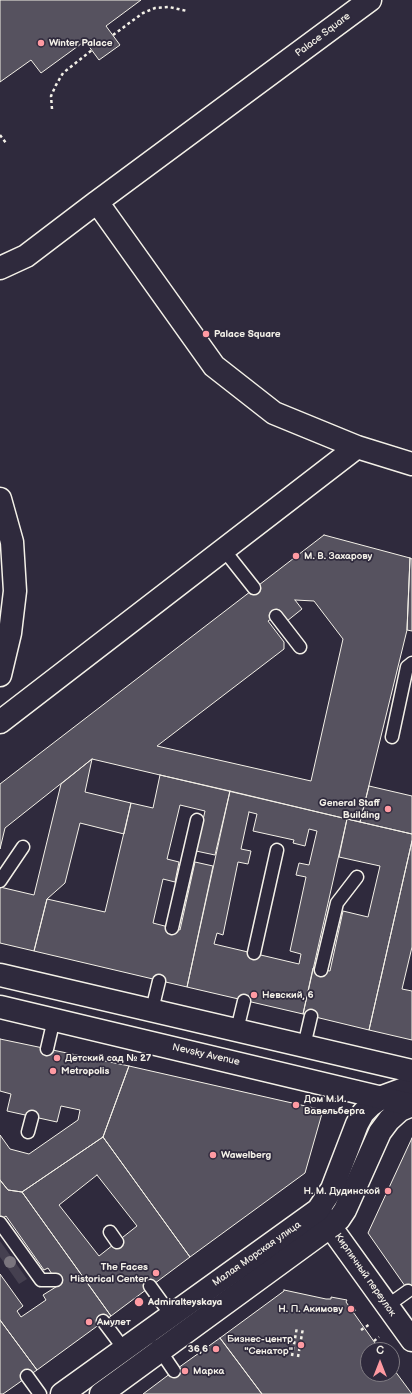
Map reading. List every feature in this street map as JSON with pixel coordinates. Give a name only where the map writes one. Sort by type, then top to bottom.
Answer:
[{"type":"street","name":"Palace Square","points":[[0,268],[26,256],[370,0]]},
{"type":"street","points":[[97,202],[214,366],[274,413],[357,447],[412,464]]},
{"type":"street","points":[[0,722],[357,447]]},
{"type":"street","points":[[0,499],[12,542],[15,591],[10,633],[0,675]]},
{"type":"street","points":[[0,975],[412,1071]]},
{"type":"street","name":"Nevsky Avenue","points":[[0,1007],[412,1105]]},
{"type":"street","name":"Малая Морская улица","points":[[101,1394],[160,1351],[325,1218],[332,1189],[356,1124],[363,1113],[371,1104],[382,1097],[412,1086]]},
{"type":"street","name":"Малая Морская улица","points":[[62,1394],[171,1315],[325,1218],[339,1219],[345,1210],[380,1132],[389,1120],[400,1110],[412,1105]]},
{"type":"street","name":"Кирпичный переулок","points":[[325,1218],[412,1340]]},
{"type":"lane","points":[[224,550],[254,588]]},
{"type":"lane","points":[[276,616],[300,647]]},
{"type":"lane","points":[[392,737],[407,667],[412,663]]},
{"type":"lane","points":[[172,928],[197,820]]},
{"type":"lane","points":[[0,881],[23,847]]},
{"type":"lane","points":[[254,953],[277,850]]},
{"type":"lane","points":[[321,970],[337,903],[358,877]]},
{"type":"lane","points":[[152,1010],[159,981]]},
{"type":"lane","points":[[236,1030],[244,1001]]},
{"type":"lane","points":[[304,1046],[311,1016]]},
{"type":"lane","points":[[47,1049],[54,1019]]},
{"type":"lane","points":[[28,1132],[32,1116]]},
{"type":"lane","points":[[0,1223],[41,1280],[56,1280]]},
{"type":"lane","points":[[110,1232],[117,1242]]},
{"type":"lane","points":[[150,1286],[171,1315]]},
{"type":"lane","points":[[387,1306],[408,1291]]},
{"type":"lane","points":[[103,1321],[124,1349]]},
{"type":"lane","points":[[147,1332],[174,1371]]},
{"type":"lane","points":[[27,1376],[40,1394]]},
{"type":"path","points":[[113,35],[143,13],[155,8],[169,7],[187,11]]},
{"type":"path","points":[[52,109],[51,96],[62,74],[92,50]]},
{"type":"path","points":[[0,135],[6,142]]},
{"type":"path","points":[[353,1311],[358,1308]]},
{"type":"path","points":[[361,1330],[370,1324]]},
{"type":"path","points":[[292,1356],[298,1327]]},
{"type":"path","points":[[298,1357],[303,1328]]},
{"type":"path","points":[[374,1341],[379,1337]]},
{"type":"shaded area","points":[[0,1241],[27,1279],[19,1284],[0,1257]]},
{"type":"building","name":"Winter Palace","points":[[0,0],[141,0],[106,26],[120,45],[99,60],[85,41],[41,73],[31,60],[0,82]]},
{"type":"building","points":[[324,535],[410,558],[407,630],[360,822],[92,759],[5,828],[0,849],[0,784]],"holes":[[[295,600],[314,601],[343,639],[311,781],[157,746],[284,649],[284,642],[268,621],[276,616],[287,621],[302,609]]]},
{"type":"building","points":[[410,558],[412,559],[412,631],[407,630]]},
{"type":"building","points":[[92,759],[85,792],[131,803],[124,834],[80,823],[65,883],[47,899],[34,951],[0,943],[0,887],[34,895],[61,784]]},
{"type":"building","points":[[160,775],[230,791],[215,855],[196,851],[205,811],[180,805],[167,859],[179,862],[175,882],[163,879],[153,923],[180,930],[195,862],[213,866],[187,987],[34,951],[47,899],[105,912],[131,803],[153,808]]},
{"type":"building","name":"General Staff Building","points":[[369,786],[412,796],[412,834],[360,822]]},
{"type":"building","points":[[230,791],[347,819],[303,1014],[187,987]],"holes":[[[249,812],[257,814],[253,831],[294,840],[293,843],[305,846],[309,829],[317,831],[309,865],[299,863],[296,875],[306,877],[290,951],[301,954],[299,964],[214,944],[217,933],[223,935],[238,862],[248,864],[251,851],[241,849]]]},
{"type":"building","points":[[347,819],[412,834],[412,841],[369,1030],[303,1014],[313,968],[330,971],[343,911],[368,917],[380,866],[339,857]]},
{"type":"building","points":[[412,841],[412,947],[402,989],[412,991],[412,1040],[369,1030]]},
{"type":"building","points":[[0,1039],[129,1066],[103,1137],[22,1192],[8,1190],[0,1180],[0,1135],[10,1149],[29,1154],[78,1120],[80,1110],[61,1106],[57,1122],[7,1111],[11,1094],[0,1091]]},
{"type":"building","name":"Wawelberg","points":[[129,1066],[323,1110],[305,1173],[190,1257],[103,1137]]},
{"type":"building","points":[[103,1137],[190,1257],[111,1316],[22,1192]],"holes":[[[97,1175],[137,1226],[99,1256],[59,1205]]]},
{"type":"building","points":[[412,1138],[412,1296],[368,1233]]},
{"type":"building","points":[[0,1180],[8,1190],[22,1192],[111,1316],[37,1370],[0,1320],[0,1274],[23,1306],[17,1311],[21,1317],[46,1300],[43,1295],[59,1285],[48,1268],[44,1270],[6,1216],[0,1220]]},
{"type":"building","name":"Бизнес-центр \"Сенатор\"","points":[[284,1291],[326,1299],[331,1299],[331,1297],[347,1300],[346,1302],[374,1342],[360,1342],[360,1382],[400,1382],[400,1378],[412,1394],[262,1394],[220,1338]]},
{"type":"building","points":[[0,1320],[37,1370],[3,1394],[0,1394]]},
{"type":"building","points":[[220,1338],[262,1394],[143,1394],[171,1373]]},
{"type":"place","name":"Winter Palace","points":[[41,43]]},
{"type":"place","name":"Palace Square","points":[[206,334]]},
{"type":"place","name":"М. В. Захарову","points":[[296,556]]},
{"type":"place","name":"General Staff Building","points":[[388,809]]},
{"type":"place","name":"Невский, 6","points":[[254,995]]},
{"type":"place","name":"Детский сад № 27","points":[[57,1058]]},
{"type":"place","name":"Metropolis","points":[[53,1071]]},
{"type":"place","name":"Дом М.И. Вавельберга","points":[[296,1105]]},
{"type":"place","name":"Wawelberg","points":[[213,1155]]},
{"type":"place","name":"Н. М. Дудинской","points":[[388,1191]]},
{"type":"place","name":"The Faces Historical Center","points":[[156,1273]]},
{"type":"place","name":"Admiralteyskaya","points":[[139,1302]]},
{"type":"place","name":"Н. П. Акимову","points":[[351,1309]]},
{"type":"place","name":"Амулет","points":[[89,1322]]},
{"type":"place","name":"Бизнес-центр \"Сенатор\"","points":[[301,1345]]},
{"type":"place","name":"36,6","points":[[216,1349]]},
{"type":"place","name":"Марка","points":[[185,1371]]}]
